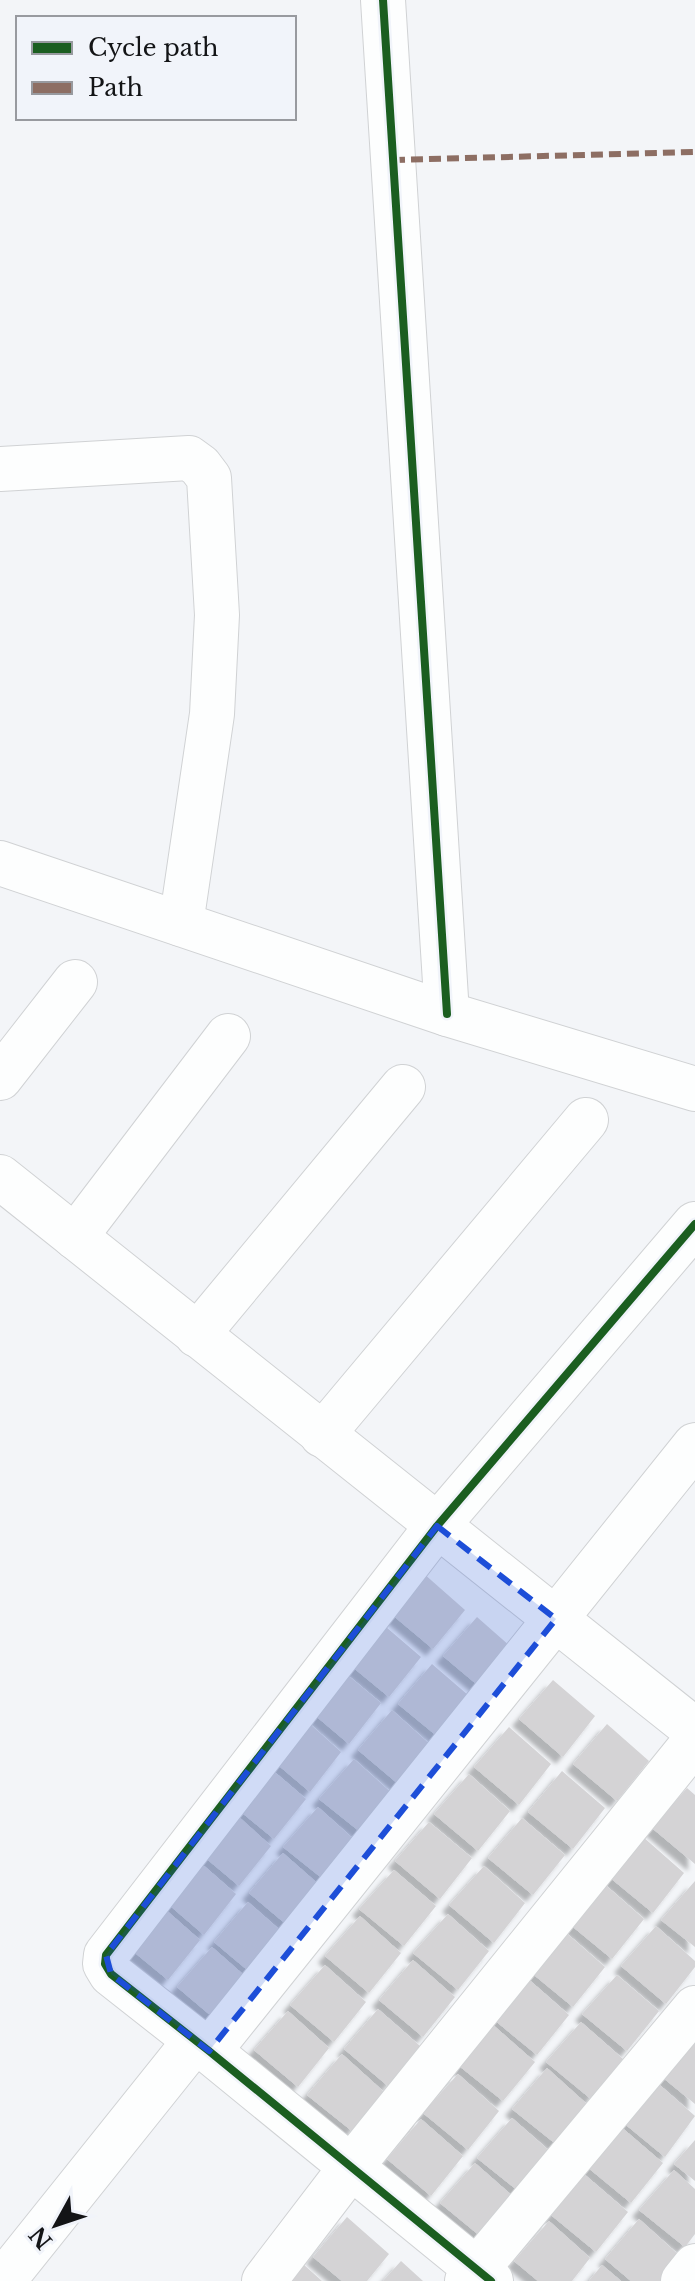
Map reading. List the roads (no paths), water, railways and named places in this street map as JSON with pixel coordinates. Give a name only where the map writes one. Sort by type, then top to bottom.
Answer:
[{"type":"street","points":[[383,0],[447,1014]]},
{"type":"street","points":[[0,469],[189,458],[209,478],[217,615],[212,714],[181,924]]},
{"type":"street","points":[[0,863],[447,1014],[695,1089]]},
{"type":"street","points":[[0,1078],[75,982]]},
{"type":"street","points":[[75,1237],[228,1036]]},
{"type":"street","points":[[197,1335],[403,1087]]},
{"type":"street","points":[[322,1435],[586,1120]]},
{"type":"street","points":[[0,1177],[695,1730]]},
{"type":"street","points":[[695,1224],[437,1526],[106,1955],[105,1964],[111,1974],[351,2167],[478,2277],[695,2008]]},
{"type":"street","points":[[3,2281],[556,1619],[695,1445]]},
{"type":"street","points":[[264,2281],[351,2167],[695,1741]]},
{"type":"street","points":[[683,2281],[695,2266]]}]
